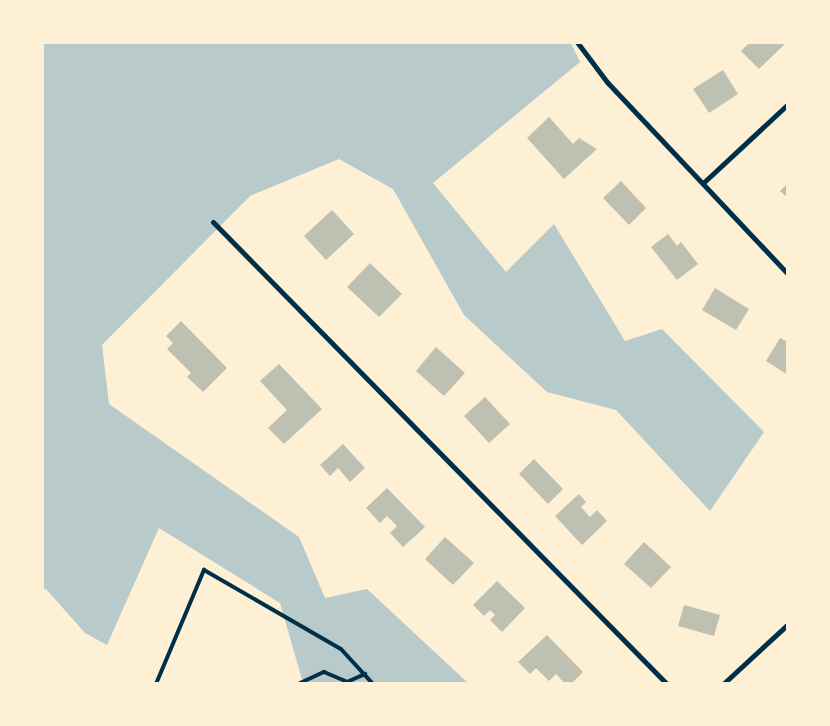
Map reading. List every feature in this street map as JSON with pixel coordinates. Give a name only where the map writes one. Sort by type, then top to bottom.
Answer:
[{"type":"street","points":[[577,42],[601,75],[788,274]]},
{"type":"street","points":[[702,183],[788,104]]},
{"type":"street","points":[[213,222],[667,684]]},
{"type":"street","points":[[723,684],[788,624]]},
{"type":"lane","points":[[156,684],[204,570],[341,649],[374,684]]},
{"type":"lane","points":[[298,684],[324,672],[347,682],[365,674]]},
{"type":"shaded area","points":[[43,43],[571,43],[580,62],[433,183],[506,272],[554,224],[625,341],[662,329],[764,432],[710,511],[616,410],[547,392],[464,315],[393,189],[339,159],[250,196],[102,345],[109,404],[299,537],[325,598],[367,589],[468,683],[303,683],[280,603],[159,528],[107,645],[85,633],[46,589],[43,589]]},
{"type":"building","points":[[750,42],[787,42],[759,69],[741,51]]},
{"type":"building","points":[[723,70],[738,94],[709,113],[693,89]]},
{"type":"building","points":[[549,117],[573,144],[579,138],[597,149],[564,179],[527,138]]},
{"type":"building","points":[[621,181],[646,208],[629,225],[603,198]]},
{"type":"building","points":[[788,183],[788,198],[780,191]]},
{"type":"building","points":[[332,210],[354,234],[326,260],[304,236]]},
{"type":"building","points":[[668,234],[677,246],[681,242],[698,264],[677,280],[651,247]]},
{"type":"building","points":[[370,263],[402,294],[379,317],[347,287]]},
{"type":"building","points":[[715,288],[749,309],[736,330],[702,310]]},
{"type":"building","points":[[181,321],[227,368],[203,392],[187,377],[191,373],[167,349],[173,343],[166,336]]},
{"type":"building","points":[[780,338],[788,342],[788,375],[766,361]]},
{"type":"building","points":[[436,347],[465,373],[444,396],[416,371]]},
{"type":"building","points":[[279,364],[322,409],[284,444],[268,428],[287,410],[260,381]]},
{"type":"building","points":[[485,397],[510,424],[489,443],[464,416]]},
{"type":"building","points":[[343,444],[365,468],[350,482],[338,468],[330,476],[320,465]]},
{"type":"building","points":[[534,459],[563,489],[548,504],[519,474]]},
{"type":"building","points":[[387,488],[425,527],[403,547],[390,533],[397,526],[387,516],[380,523],[366,508]]},
{"type":"building","points":[[579,494],[586,502],[581,507],[590,517],[597,510],[607,521],[582,545],[555,516]]},
{"type":"building","points":[[445,537],[474,563],[453,585],[425,559]]},
{"type":"building","points":[[644,542],[671,567],[651,588],[624,564]]},
{"type":"building","points":[[497,581],[525,608],[502,632],[490,620],[495,615],[490,610],[484,616],[473,605]]},
{"type":"building","points":[[684,605],[720,615],[714,636],[678,626]]},
{"type":"building","points":[[547,635],[583,672],[571,684],[565,684],[556,674],[549,681],[536,668],[530,674],[518,662]]}]
